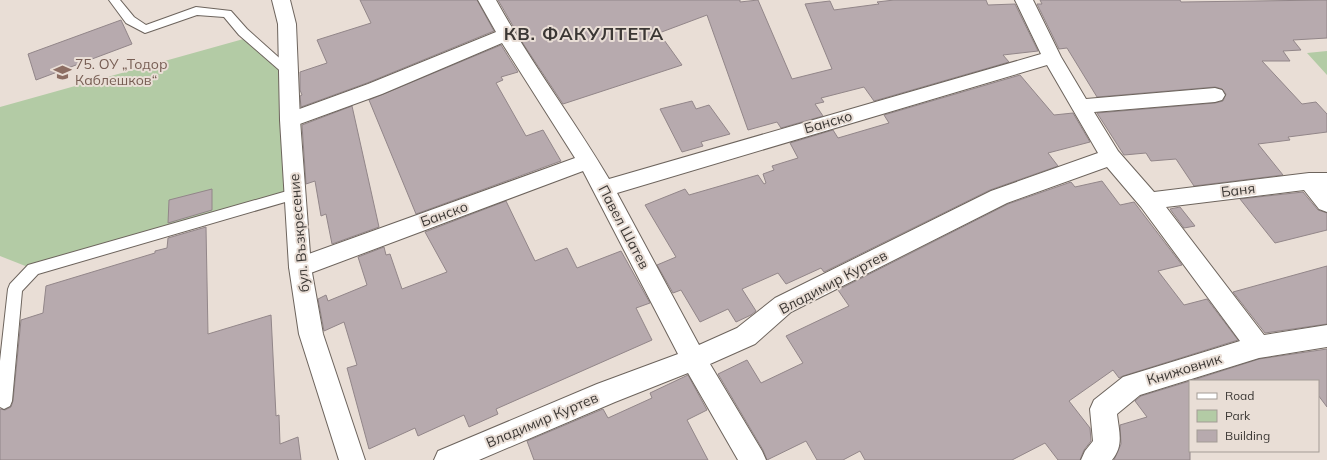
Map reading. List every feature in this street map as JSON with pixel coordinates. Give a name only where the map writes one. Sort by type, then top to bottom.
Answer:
[{"type":"street","name":"бул. Възкресение","points":[[281,0],[287,24],[290,120],[300,266],[311,334],[352,460]]},
{"type":"street","name":"Павел Шатев","points":[[487,0],[506,36],[588,161],[694,359],[753,460]]},
{"type":"street","points":[[1024,0],[1052,57],[1111,157],[1149,201],[1259,347]]},
{"type":"street","points":[[290,120],[375,89],[506,36]]},
{"type":"street","name":"Банско","points":[[604,190],[1052,57]]},
{"type":"street","points":[[1081,106],[1215,95]]},
{"type":"street","name":"Владимир Куртев","points":[[447,460],[606,393],[694,359],[746,336],[783,305],[999,197],[1111,157]]},
{"type":"street","name":"Банско","points":[[300,266],[588,161]]},
{"type":"street","points":[[1318,181],[1327,203]]},
{"type":"street","name":"Баня","points":[[1149,201],[1318,181]]},
{"type":"street","name":"Книжовник","points":[[1094,460],[1107,445],[1103,409],[1132,385],[1259,347],[1327,336]]},
{"type":"lane","points":[[114,0],[130,20],[145,29],[196,11],[227,14],[289,72]]},
{"type":"lane","points":[[4,401],[15,290],[33,269],[294,194]]},
{"type":"green space","points":[[247,38],[289,72],[294,194],[33,269],[0,256],[0,107]]},
{"type":"green space","points":[[1327,51],[1327,75],[1307,53]]},
{"type":"building","points":[[360,0],[477,0],[494,31],[367,83],[301,107],[300,96],[302,95],[300,90],[300,72],[327,63],[317,40],[371,23]]},
{"type":"building","points":[[498,0],[740,0],[740,2],[758,0],[792,79],[832,69],[805,4],[830,1],[834,10],[879,4],[877,2],[894,0],[986,0],[988,5],[1015,4],[1038,51],[1003,55],[1009,62],[874,101],[864,87],[821,98],[824,102],[815,104],[823,116],[781,128],[777,122],[748,130],[707,15],[659,33],[682,65],[563,104],[524,45]]},
{"type":"building","points":[[1040,0],[1180,0],[1181,2],[1327,0],[1327,38],[1293,40],[1301,50],[1283,51],[1290,61],[1262,61],[1302,104],[1316,102],[1327,114],[1327,132],[1288,137],[1290,140],[1258,144],[1283,175],[1194,186],[1176,159],[1151,161],[1146,153],[1124,155],[1097,113],[1215,103],[1223,101],[1226,94],[1222,89],[1215,87],[1097,97],[1067,48],[1059,49],[1037,4],[1042,4]]},
{"type":"building","points":[[121,20],[132,44],[36,80],[28,54]]},
{"type":"building","points":[[501,45],[518,72],[501,77],[503,80],[496,83],[526,136],[543,130],[561,161],[416,214],[369,100]]},
{"type":"building","points":[[1020,75],[1054,115],[1073,113],[1090,142],[1048,153],[1058,166],[990,190],[824,272],[821,268],[786,284],[778,273],[742,289],[756,311],[736,322],[728,309],[700,322],[681,290],[673,293],[657,265],[676,257],[645,205],[685,189],[689,195],[758,175],[764,184],[766,183],[763,174],[774,170],[772,166],[798,158],[790,143],[833,130],[838,138],[889,123],[884,115]]},
{"type":"building","points":[[692,101],[696,109],[709,105],[730,134],[701,142],[703,146],[682,152],[660,109]]},
{"type":"building","points":[[352,106],[379,227],[332,244],[326,214],[321,216],[315,181],[306,184],[302,125]]},
{"type":"building","points":[[1102,181],[1120,205],[1134,202],[1182,265],[1158,271],[1184,305],[1207,299],[1238,340],[1119,378],[1113,370],[1069,401],[1090,428],[1091,441],[1084,450],[1080,460],[1058,460],[1045,443],[1012,460],[865,460],[860,451],[843,460],[817,460],[806,441],[767,460],[763,450],[718,374],[747,360],[761,383],[803,363],[786,336],[849,306],[838,290],[1008,204],[1071,182],[1075,187]]},
{"type":"building","points":[[212,189],[212,210],[168,223],[169,200]]},
{"type":"building","points":[[1303,192],[1318,210],[1327,213],[1327,230],[1275,243],[1240,199]]},
{"type":"building","points":[[506,201],[535,261],[567,248],[577,268],[621,251],[650,303],[636,308],[652,340],[496,409],[498,414],[469,427],[464,415],[418,436],[415,428],[369,449],[347,368],[357,365],[344,322],[324,331],[318,299],[326,295],[328,301],[367,285],[358,257],[384,247],[386,255],[390,254],[402,289],[447,272],[425,232]]},
{"type":"building","points":[[1180,207],[1195,226],[1184,228],[1170,209]]},
{"type":"building","points":[[206,227],[208,334],[271,315],[276,416],[279,415],[280,444],[298,437],[301,460],[0,460],[0,409],[5,410],[11,407],[13,401],[21,320],[43,313],[46,286],[155,253],[155,251],[167,248],[168,238]]},
{"type":"building","points":[[1327,266],[1327,324],[1265,333],[1233,292]]},
{"type":"building","points":[[1327,349],[1327,407],[1319,396],[1319,380],[1193,380],[1259,359]]},
{"type":"building","points":[[688,375],[707,410],[687,420],[708,460],[534,460],[527,441],[603,409],[608,418],[652,398],[650,393]]},
{"type":"building","points":[[1189,381],[1190,460],[1114,460],[1121,444],[1120,425],[1147,417],[1135,401],[1141,396]]},
{"type":"place","name":"75. ОУ „Тодор Каблешков“","points":[[62,72]]},
{"type":"district","name":"КВ. ФАКУЛТЕТА","points":[[584,33]]}]
